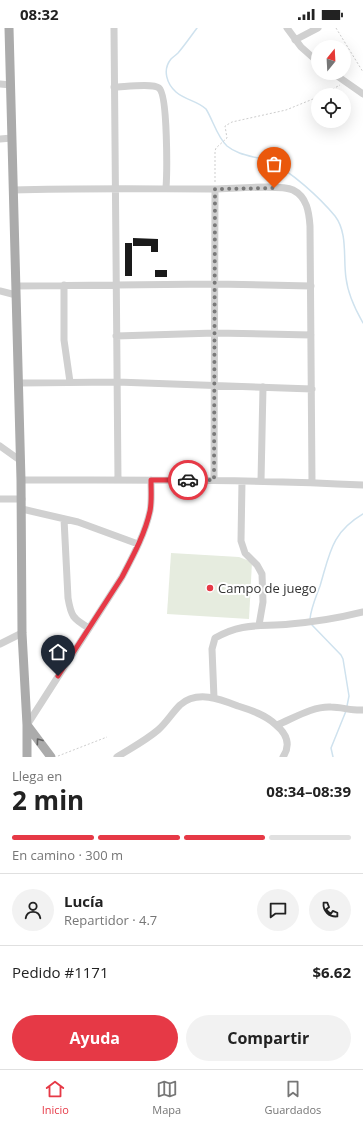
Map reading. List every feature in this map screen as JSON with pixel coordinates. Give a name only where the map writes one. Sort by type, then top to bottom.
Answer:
[{"type":"main road","points":[[10,28],[22,499],[22,633],[27,725],[27,757]]},
{"type":"main road","points":[[27,725],[50,757]]},
{"type":"street","points":[[114,28],[118,480]]},
{"type":"street","points":[[286,28],[300,47],[311,56]]},
{"type":"street","points":[[295,40],[318,28]]},
{"type":"street","points":[[342,80],[363,94]]},
{"type":"street","points":[[0,84],[11,86]]},
{"type":"street","points":[[114,87],[152,86],[160,88],[164,102],[167,159],[166,188]]},
{"type":"street","points":[[0,139],[12,138]]},
{"type":"street","points":[[13,190],[115,188],[285,188],[292,190],[303,198],[307,206],[310,221],[312,482]]},
{"type":"street","points":[[214,480],[215,189]]},
{"type":"street","points":[[0,291],[64,285],[215,284],[311,286]]},
{"type":"street","points":[[64,285],[64,340],[70,382]]},
{"type":"street","points":[[116,336],[215,333],[311,335]]},
{"type":"street","points":[[18,382],[117,382],[312,389]]},
{"type":"street","points":[[261,481],[263,387]]},
{"type":"street","points":[[0,446],[21,461]]},
{"type":"street","points":[[21,480],[214,480],[312,482],[363,485]]},
{"type":"street","points":[[27,725],[122,577],[138,544],[150,512],[151,480]]},
{"type":"street","points":[[242,481],[241,541],[245,553],[257,565],[262,574],[263,602],[259,625]]},
{"type":"street","points":[[0,499],[22,499]]},
{"type":"street","points":[[22,509],[64,519],[138,544]]},
{"type":"street","points":[[64,519],[68,598],[70,610],[72,616],[76,620],[89,628]]},
{"type":"street","points":[[214,698],[212,649],[215,638],[237,628],[259,625],[276,626],[338,618],[363,612]]},
{"type":"street","points":[[0,644],[22,633]]},
{"type":"street","points":[[117,757],[143,742],[159,730],[182,704],[188,700],[202,697],[214,698],[253,711],[277,726],[284,736],[288,746],[283,757]]},
{"type":"street","points":[[277,726],[324,707],[331,706],[346,710],[363,710]]},
{"type":"path","points":[[336,28],[363,72]]},
{"type":"path","points":[[334,88],[345,82]]},
{"type":"path","points":[[215,189],[215,151],[216,148],[227,138],[225,126],[232,122],[286,110],[311,100]]},
{"type":"path","points":[[56,757],[108,737]]},
{"type":"shaded area","name":"Campo de juego","points":[[171,553],[239,557],[252,562],[249,619],[167,614]]},
{"type":"building","points":[[133,238],[158,239],[158,252],[151,252],[151,246],[133,246]]},
{"type":"building","points":[[125,243],[132,243],[132,276],[125,276]]},
{"type":"building","points":[[155,270],[167,270],[167,277],[155,277]]},
{"type":"waterway","points":[[197,28],[181,50],[168,63],[166,72],[170,85],[180,95],[203,106],[206,109],[220,138],[227,146],[242,154],[259,158],[278,166],[296,178],[335,216],[342,230],[348,290],[363,323]]},
{"type":"waterway","points":[[310,619],[333,545],[344,529],[352,521],[363,514]]},
{"type":"waterway","points":[[312,625],[341,655],[343,659],[349,696],[347,706]]},
{"type":"waterway","points":[[333,757],[331,748],[346,711]]},
{"type":"way so far","points":[[188,480],[214,480],[215,189],[274,188]]},
{"type":"place","name":"Campo de juego","points":[[210,588]]},
{"type":"route","points":[[58,676],[122,577],[150,512],[152,492],[151,480],[188,480]]}]
